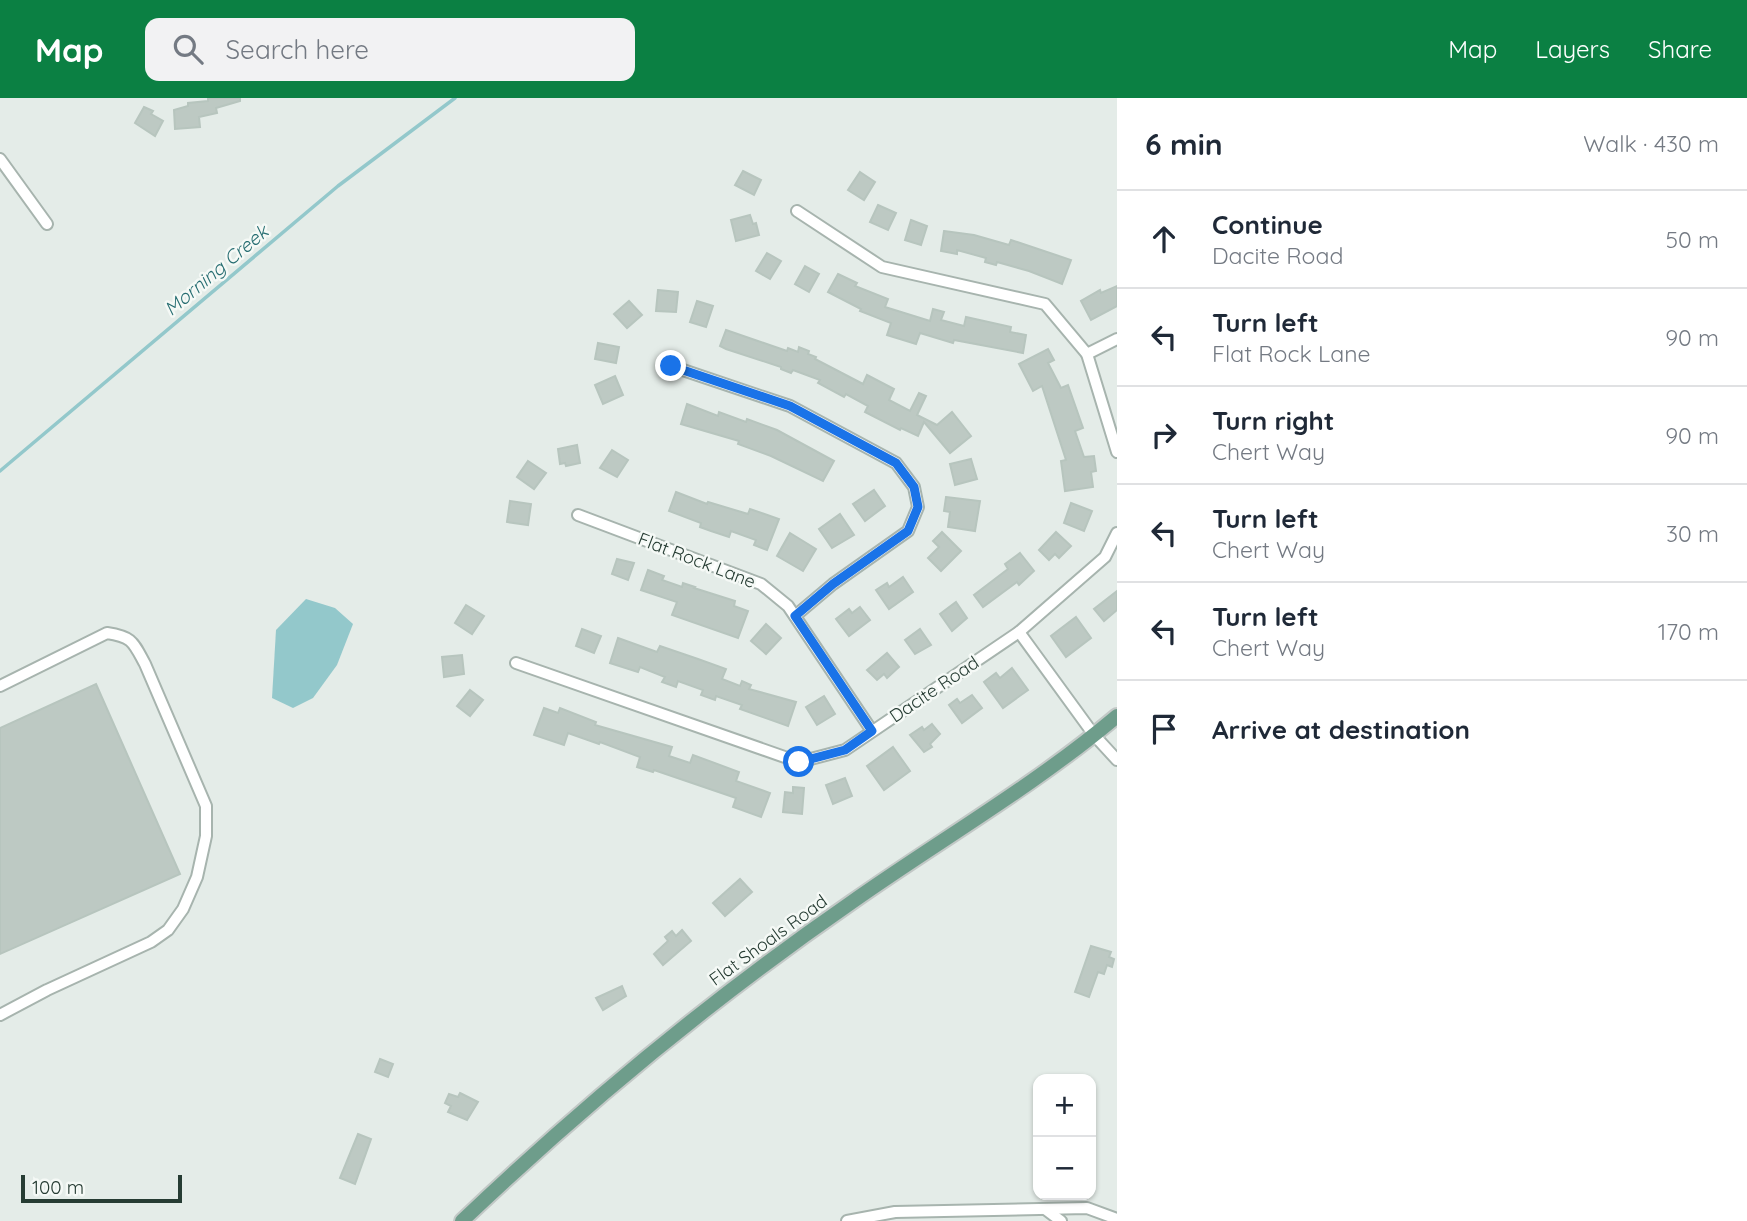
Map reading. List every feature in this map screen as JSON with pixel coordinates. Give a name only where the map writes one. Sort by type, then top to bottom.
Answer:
[{"type":"main road","name":"Flat Shoals Road","points":[[462,1221],[538,1149],[635,1066],[755,971],[852,901],[1045,772],[1117,716]]},
{"type":"street","points":[[2,167],[47,223]]},
{"type":"street","points":[[797,211],[882,267],[1045,304],[1087,354],[1117,452]]},
{"type":"street","points":[[1087,354],[1117,339]]},
{"type":"street","points":[[671,366],[790,406],[896,463],[914,487],[918,507],[908,531],[833,584],[795,616]]},
{"type":"street","name":"Flat Rock Lane","points":[[578,515],[761,584],[788,606],[872,731]]},
{"type":"street","name":"Dacite Road","points":[[516,663],[799,762],[845,750],[1019,632],[1105,557],[1117,533]]},
{"type":"street","points":[[1019,632],[1094,735],[1117,760]]},
{"type":"street","points":[[0,686],[107,633],[125,636],[135,646],[145,664],[206,806],[206,836],[197,877],[183,909],[168,930],[142,947],[47,989],[0,1015]]},
{"type":"street","points":[[847,1221],[895,1212],[1087,1208],[1117,1219]]},
{"type":"street","points":[[1045,1209],[1061,1221]]},
{"type":"water","points":[[306,599],[335,608],[353,624],[337,665],[313,698],[293,708],[272,698],[276,630]]},
{"type":"building","points":[[208,98],[240,98],[240,101],[216,108],[217,113],[199,117],[200,127],[175,129],[174,110],[188,106],[188,103],[208,101]]},
{"type":"building","points":[[144,107],[153,111],[151,114],[163,121],[155,136],[135,123]]},
{"type":"building","points":[[743,171],[761,180],[754,195],[735,185]]},
{"type":"building","points":[[860,172],[875,182],[864,200],[848,190]]},
{"type":"building","points":[[878,205],[896,213],[888,230],[870,222]]},
{"type":"building","points":[[750,215],[753,224],[756,223],[759,235],[736,241],[731,220]]},
{"type":"building","points":[[911,220],[927,226],[921,245],[905,240]]},
{"type":"building","points":[[944,231],[974,235],[1009,245],[1011,240],[1071,260],[1062,284],[1029,271],[997,262],[996,265],[985,262],[986,258],[957,250],[957,254],[941,251]]},
{"type":"building","points":[[767,253],[781,261],[770,279],[756,271]]},
{"type":"building","points":[[805,266],[819,274],[809,292],[795,284]]},
{"type":"building","points":[[838,274],[857,283],[855,286],[888,299],[885,307],[930,321],[933,309],[944,312],[941,320],[964,326],[966,317],[1011,327],[1010,332],[1026,335],[1023,353],[954,340],[953,343],[920,333],[916,344],[887,335],[891,323],[860,311],[861,309],[828,292]]},
{"type":"building","points":[[1117,286],[1117,306],[1091,320],[1081,301],[1100,290],[1101,293]]},
{"type":"building","points":[[658,290],[678,292],[676,312],[656,311]]},
{"type":"building","points":[[629,301],[642,315],[627,328],[614,314]]},
{"type":"building","points":[[697,301],[713,306],[706,327],[690,322]]},
{"type":"building","points":[[726,330],[787,351],[788,348],[798,352],[799,347],[809,351],[808,354],[816,357],[815,359],[863,384],[867,375],[894,389],[889,400],[910,411],[919,393],[926,396],[917,415],[937,425],[952,412],[971,436],[950,453],[924,422],[918,436],[901,428],[900,430],[865,412],[868,406],[818,383],[820,380],[793,370],[791,373],[720,346]]},
{"type":"building","points":[[598,343],[619,347],[616,363],[595,359]]},
{"type":"building","points":[[1048,349],[1054,360],[1048,363],[1061,388],[1068,385],[1083,428],[1075,431],[1084,457],[1094,456],[1096,471],[1091,472],[1093,487],[1065,491],[1061,461],[1066,460],[1042,386],[1033,391],[1019,364]]},
{"type":"building","points":[[615,376],[623,395],[603,404],[595,385]]},
{"type":"building","points":[[687,404],[718,416],[719,412],[777,430],[834,461],[823,481],[771,456],[738,444],[739,441],[681,424]]},
{"type":"building","points":[[577,445],[580,463],[566,466],[565,463],[560,464],[558,449]]},
{"type":"building","points":[[612,450],[628,460],[617,477],[600,468]]},
{"type":"building","points":[[971,459],[977,479],[955,485],[950,464]]},
{"type":"building","points":[[528,461],[546,473],[534,489],[517,477]]},
{"type":"building","points":[[874,490],[885,506],[865,521],[853,504]]},
{"type":"building","points":[[676,492],[707,504],[708,502],[748,514],[750,509],[779,519],[767,550],[754,545],[756,540],[731,531],[729,537],[700,527],[701,523],[669,511]]},
{"type":"building","points":[[946,497],[980,501],[975,531],[948,527],[950,512],[944,511]]},
{"type":"building","points":[[510,501],[531,504],[528,525],[507,522]]},
{"type":"building","points":[[1071,503],[1092,511],[1084,531],[1064,523]]},
{"type":"building","points":[[840,514],[854,535],[832,548],[819,529]]},
{"type":"building","points":[[942,532],[961,551],[941,571],[928,558],[939,547],[933,541]]},
{"type":"building","points":[[1056,532],[1071,546],[1059,558],[1055,554],[1049,560],[1039,550]]},
{"type":"building","points":[[790,533],[816,549],[803,571],[777,556]]},
{"type":"building","points":[[1020,553],[1034,571],[1019,585],[1017,582],[983,607],[974,595],[1008,569],[1005,564]]},
{"type":"building","points":[[617,559],[634,563],[628,580],[612,574]]},
{"type":"building","points":[[648,570],[664,576],[662,580],[682,587],[683,583],[735,601],[734,606],[748,611],[738,638],[672,615],[677,602],[641,590]]},
{"type":"building","points":[[903,577],[913,592],[889,609],[876,590],[887,583],[889,587]]},
{"type":"building","points":[[1117,591],[1117,610],[1104,621],[1094,609]]},
{"type":"building","points":[[956,602],[967,618],[952,631],[940,614]]},
{"type":"building","points":[[466,605],[484,616],[472,634],[455,623]]},
{"type":"building","points":[[860,607],[870,620],[849,636],[836,619],[849,609],[852,613]]},
{"type":"building","points":[[1076,617],[1091,638],[1066,657],[1051,636]]},
{"type":"building","points":[[766,624],[781,638],[766,654],[751,641]]},
{"type":"building","points":[[582,629],[601,636],[594,653],[576,646]]},
{"type":"building","points":[[920,629],[931,645],[915,654],[905,640]]},
{"type":"building","points":[[618,638],[657,652],[660,646],[726,669],[722,679],[740,686],[742,681],[751,685],[749,689],[796,702],[788,726],[740,709],[742,705],[716,696],[715,700],[701,695],[703,690],[678,681],[676,687],[662,682],[665,677],[640,667],[638,672],[610,663]]},
{"type":"building","points":[[887,653],[899,667],[887,678],[884,674],[877,680],[867,670]]},
{"type":"building","points":[[462,655],[464,674],[444,677],[442,657]]},
{"type":"building","points":[[1012,668],[1028,690],[1003,708],[984,682],[996,673],[1000,678]]},
{"type":"building","points":[[96,684],[180,874],[0,954],[0,728]]},
{"type":"building","points":[[470,690],[483,700],[470,716],[457,706]]},
{"type":"building","points":[[972,695],[982,708],[962,723],[949,705],[957,699],[960,703]]},
{"type":"building","points":[[824,696],[835,714],[817,725],[806,707]]},
{"type":"building","points":[[544,708],[558,713],[560,708],[596,722],[595,725],[672,747],[669,756],[690,763],[693,755],[739,772],[736,781],[770,793],[761,817],[733,807],[736,798],[654,770],[653,772],[637,767],[640,757],[600,742],[599,744],[568,733],[564,745],[534,735]]},
{"type":"building","points":[[932,724],[940,734],[930,744],[932,747],[924,752],[910,735]]},
{"type":"building","points":[[893,747],[910,771],[884,790],[867,766]]},
{"type":"building","points":[[845,778],[852,796],[833,804],[826,785]]},
{"type":"building","points":[[793,787],[804,788],[802,814],[783,812],[785,792],[793,793]]},
{"type":"building","points":[[740,879],[752,892],[725,916],[713,903]]},
{"type":"building","points":[[682,930],[691,941],[663,965],[654,954],[668,941],[665,937],[672,931],[676,936]]},
{"type":"building","points":[[1091,946],[1111,952],[1109,957],[1114,959],[1112,967],[1107,965],[1104,974],[1098,972],[1089,997],[1075,992]]},
{"type":"building","points":[[622,986],[626,996],[603,1010],[596,998]]},
{"type":"building","points":[[380,1059],[393,1064],[388,1077],[375,1072]]},
{"type":"building","points":[[460,1093],[478,1102],[467,1120],[448,1112],[451,1106],[445,1103],[449,1094],[458,1097]]},
{"type":"building","points":[[358,1134],[371,1139],[355,1184],[340,1178]]},
{"type":"waterway","name":"Morning Creek","points":[[0,471],[338,186],[455,98]]},
{"type":"route","points":[[671,366],[790,406],[896,463],[914,487],[918,507],[908,531],[833,584],[795,616],[872,731],[845,750],[799,762]]}]
